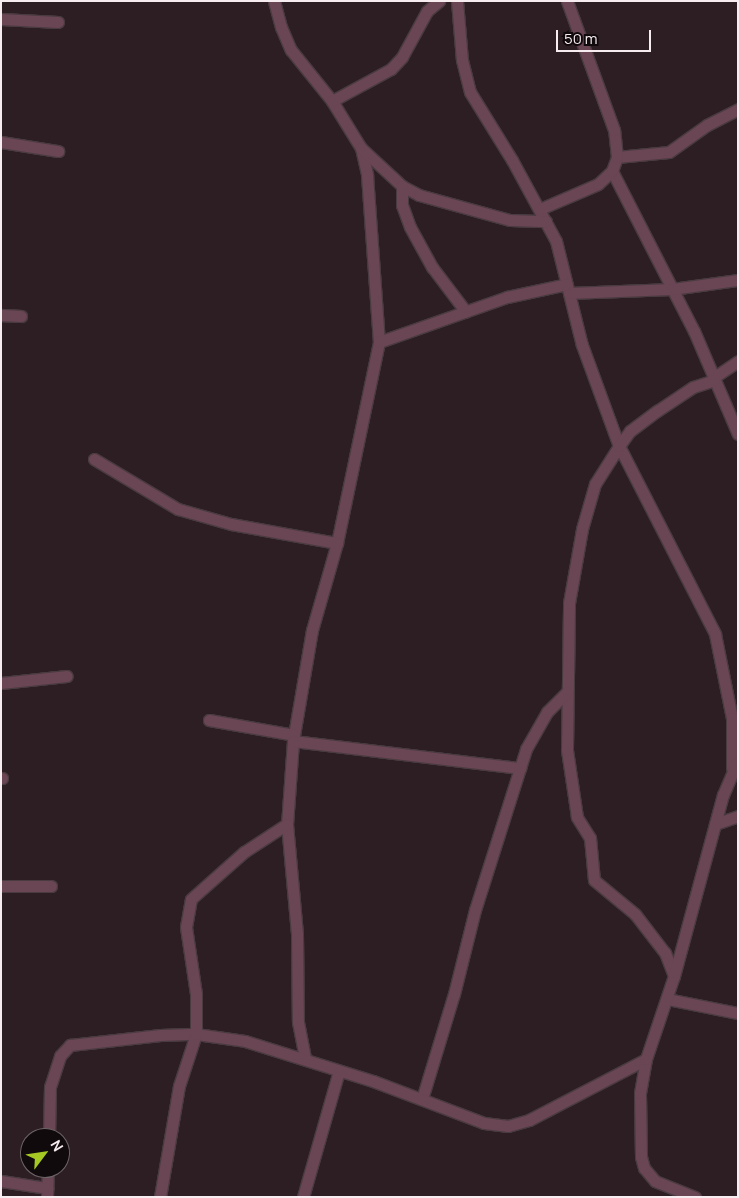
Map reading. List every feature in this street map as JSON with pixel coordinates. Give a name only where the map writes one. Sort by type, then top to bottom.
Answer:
[{"type":"street","points":[[274,1],[280,27],[291,50],[332,101],[361,148],[402,186],[475,212],[510,220],[546,222]]},
{"type":"street","points":[[332,101],[391,69],[402,57],[427,11],[439,1]]},
{"type":"street","points":[[457,1],[462,60],[470,92],[546,222],[568,288],[582,345],[619,446],[715,634],[732,718],[735,764],[715,824],[674,976],[646,1059],[640,1093],[641,1157],[644,1168],[655,1181],[695,1197]]},
{"type":"street","points":[[540,209],[598,184],[612,171],[617,158],[614,130],[567,1]]},
{"type":"street","points":[[1,19],[58,22]]},
{"type":"street","points":[[617,158],[668,152],[707,125],[738,109]]},
{"type":"street","points":[[1,142],[58,151]]},
{"type":"street","points":[[305,1058],[298,1022],[297,933],[287,824],[294,738],[312,630],[337,543],[379,342],[367,175],[361,148]]},
{"type":"street","points":[[612,171],[672,289],[738,434]]},
{"type":"street","points":[[402,186],[402,205],[410,227],[432,267],[466,312]]},
{"type":"street","points":[[379,342],[507,297],[568,288],[672,289],[738,280]]},
{"type":"street","points":[[1,315],[21,316]]},
{"type":"street","points":[[674,976],[665,953],[635,914],[594,880],[590,838],[577,817],[567,750],[569,603],[582,530],[595,484],[619,446],[630,431],[656,411],[692,387],[714,379],[738,361]]},
{"type":"street","points":[[94,459],[178,509],[232,524],[337,543]]},
{"type":"street","points":[[1,683],[67,676]]},
{"type":"street","points":[[422,1099],[454,994],[474,910],[526,749],[547,712],[567,692]]},
{"type":"street","points":[[209,720],[294,738],[520,768]]},
{"type":"street","points":[[715,824],[738,816]]},
{"type":"street","points":[[160,1197],[179,1086],[196,1034],[196,994],[186,927],[191,899],[244,852],[287,824]]},
{"type":"street","points":[[1,886],[51,886]]},
{"type":"street","points":[[666,999],[738,1013]]},
{"type":"street","points":[[49,1128],[50,1087],[64,1049],[70,1045],[116,1039],[196,1034],[245,1041],[305,1058],[484,1123],[508,1126],[529,1120],[646,1059]]},
{"type":"street","points":[[303,1197],[339,1071]]},
{"type":"street","points":[[1,1181],[47,1193],[48,1178]]}]
